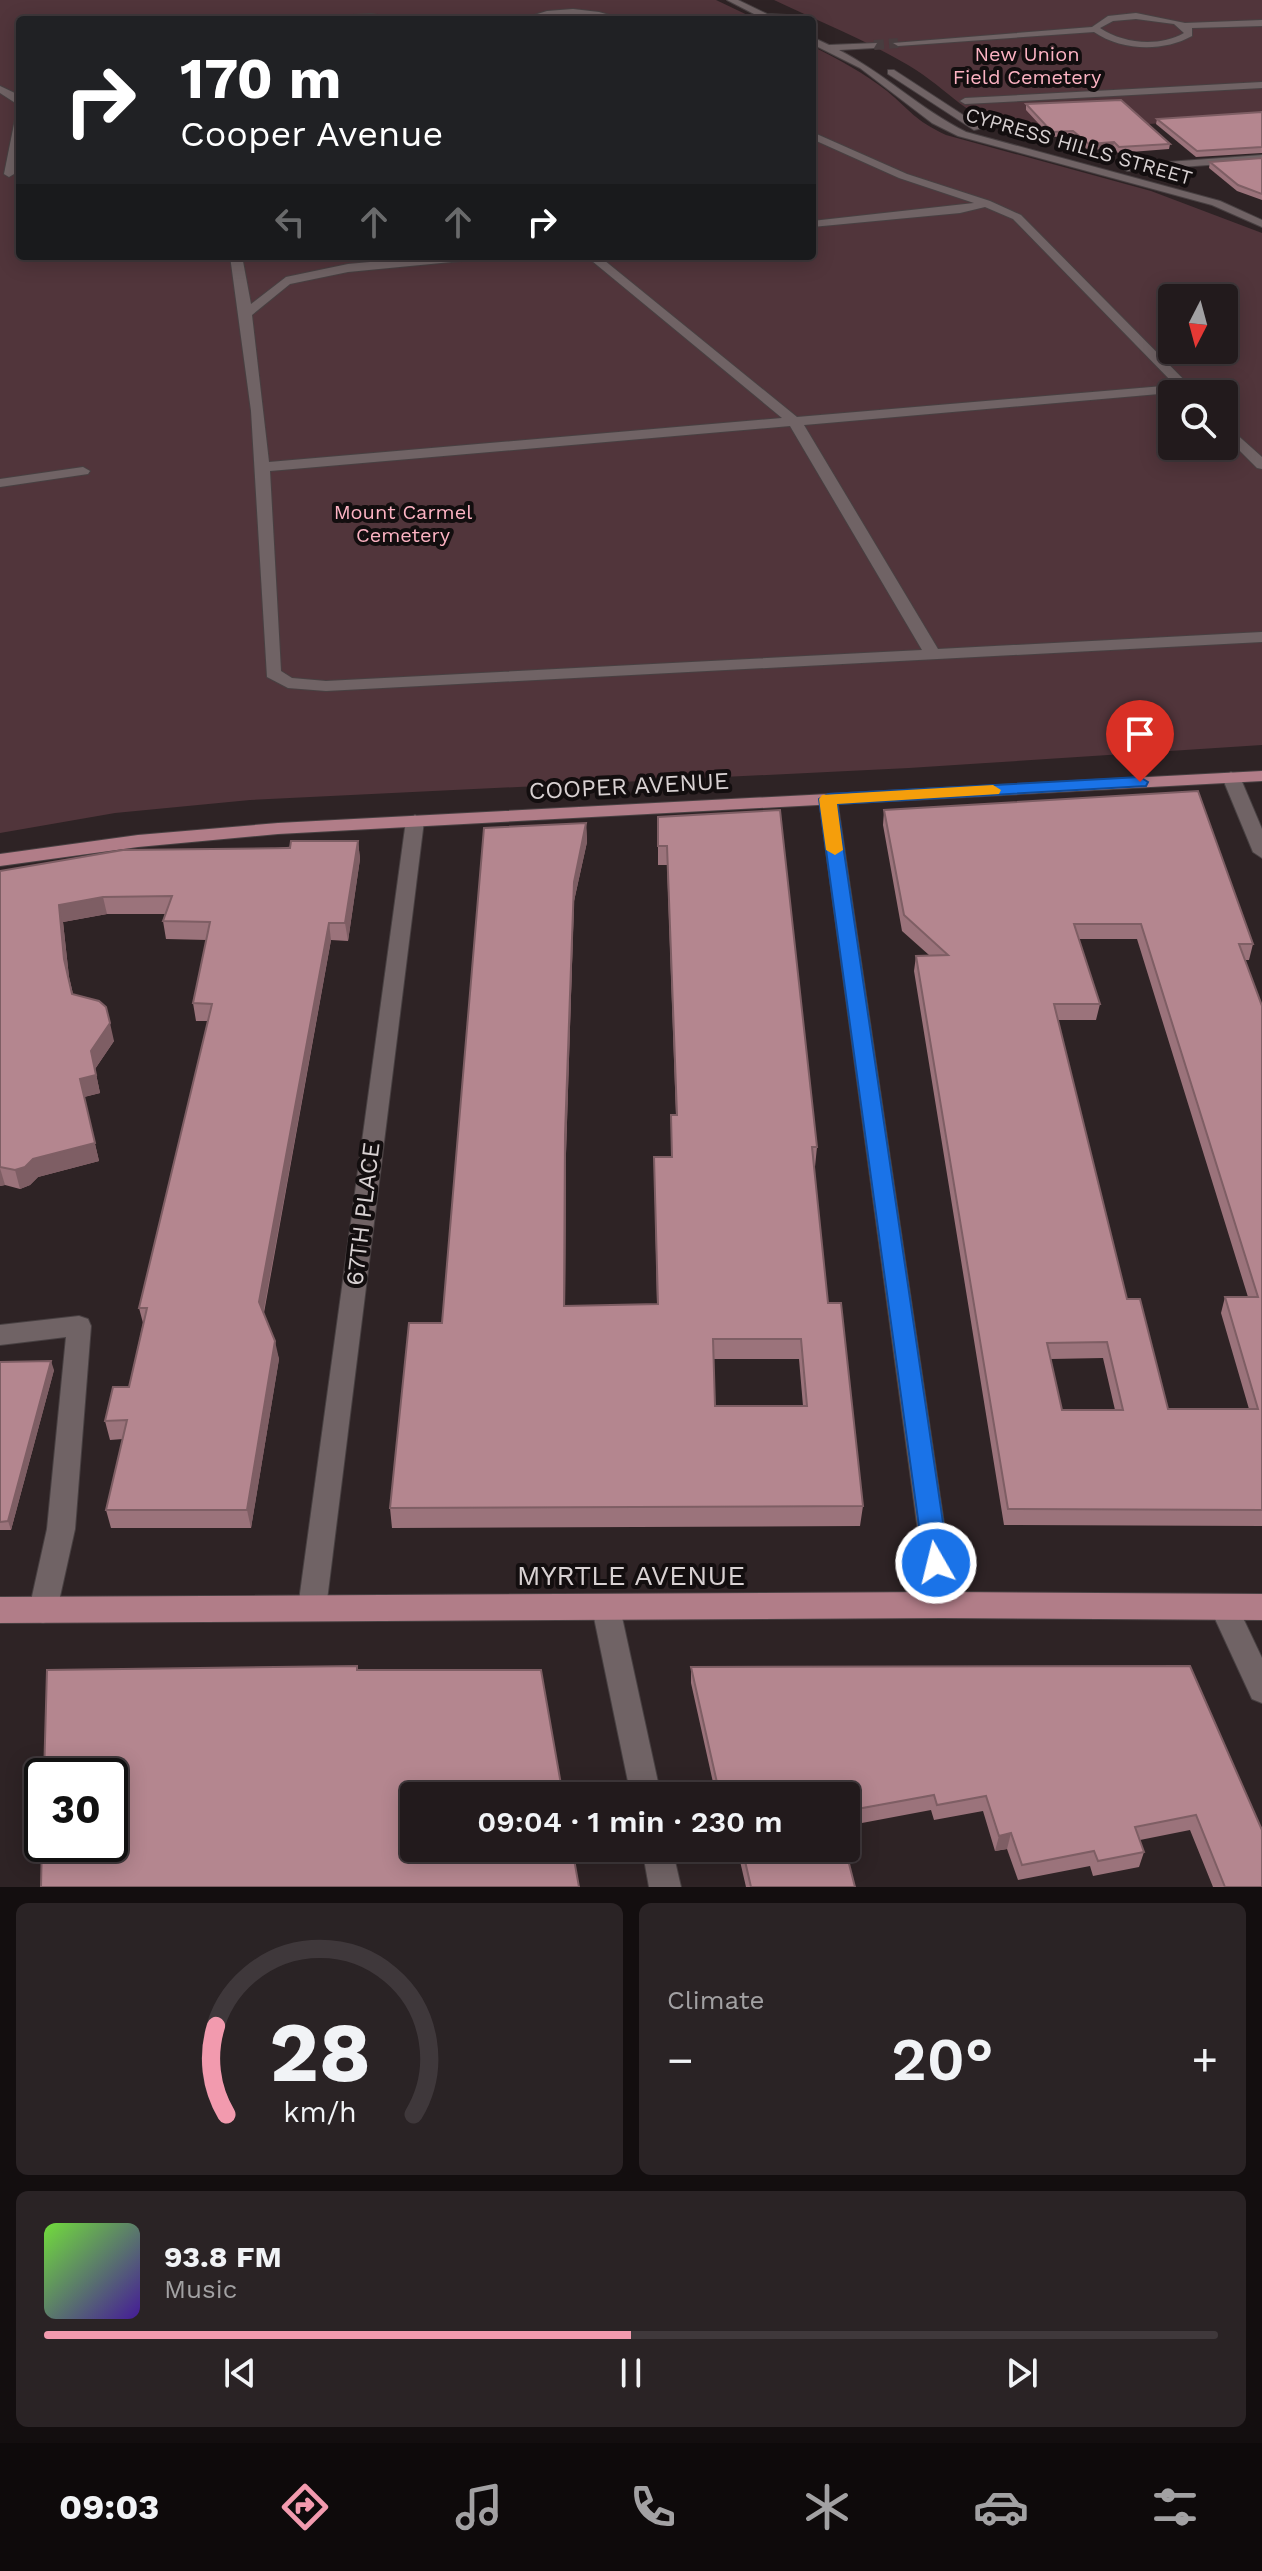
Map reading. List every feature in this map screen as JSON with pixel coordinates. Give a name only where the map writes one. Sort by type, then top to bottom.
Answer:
[{"type":"main road","name":"COOPER AVENUE","points":[[0,860],[194,836],[415,821],[1262,776]]},
{"type":"main road","name":"MYRTLE AVENUE","points":[[0,1610],[942,1605],[1262,1607]]},
{"type":"street","points":[[731,0],[764,16]]},
{"type":"street","points":[[754,0],[783,15]]},
{"type":"street","points":[[550,16],[571,13],[606,16]]},
{"type":"street","points":[[1096,29],[1101,21],[1122,17],[1165,19],[1185,26],[1262,23]]},
{"type":"street","points":[[898,43],[1096,29],[1121,40],[1162,43],[1184,38],[1189,34],[1185,26]]},
{"type":"street","name":"CYPRESS HILLS STREET","points":[[816,31],[849,46],[981,130],[1177,182],[1262,211]]},
{"type":"street","name":"CYPRESS HILLS STREET","points":[[816,42],[863,66],[936,121],[962,134],[1216,203],[1262,224]]},
{"type":"street","points":[[828,48],[874,45]]},
{"type":"street","points":[[965,101],[1262,85]]},
{"type":"street","points":[[4,172],[16,132]]},
{"type":"street","points":[[816,137],[903,176],[986,203],[1017,217],[1177,380]]},
{"type":"street","points":[[1127,168],[1262,158]]},
{"type":"street","points":[[816,224],[960,210],[986,203]]},
{"type":"street","points":[[239,260],[253,280],[247,313],[262,467],[273,673],[288,683],[326,686],[1262,637]]},
{"type":"street","points":[[253,280],[286,281],[348,268],[431,260]]},
{"type":"street","points":[[597,260],[795,422],[933,655]]},
{"type":"street","points":[[247,313],[286,281]]},
{"type":"street","points":[[262,467],[1158,393]]},
{"type":"street","points":[[1238,441],[1262,465]]},
{"type":"street","points":[[0,483],[83,471]]},
{"type":"street","points":[[1231,777],[1262,852]]},
{"type":"street","points":[[828,799],[942,1605]]},
{"type":"street","name":"67TH PLACE","points":[[312,1608],[415,821]]},
{"type":"street","points":[[0,1335],[79,1326],[61,1529],[43,1610]]},
{"type":"street","points":[[606,1608],[643,1782]]},
{"type":"street","points":[[1224,1608],[1262,1689]]},
{"type":"street","points":[[660,1862],[665,1887]]},
{"type":"green space","name":"Mount Carmel Cemetery","points":[[0,0],[716,0],[750,16],[16,16],[16,260],[816,260],[816,48],[869,78],[920,120],[946,135],[1151,191],[1262,233],[1262,745],[909,768],[250,800],[115,813],[0,833]]},
{"type":"green space","name":"New Union Field Cemetery","points":[[774,0],[1262,0],[1262,117],[1018,132],[972,112],[892,56],[816,19],[816,16],[809,16]]},
{"type":"building","points":[[1121,100],[1170,144],[1119,147],[1114,142],[1089,144],[1073,131],[1052,132],[1026,104]]},
{"type":"building","points":[[1262,112],[1262,147],[1197,151],[1157,119]]},
{"type":"building","points":[[1262,158],[1262,194],[1238,185],[1210,162]]},
{"type":"building","points":[[1198,791],[1253,944],[1239,944],[1262,1006],[1262,1510],[1008,1509],[916,956],[948,955],[904,915],[884,810]],"holes":[[[1074,924],[1141,924],[1258,1297],[1225,1297],[1258,1409],[1168,1409],[1140,1299],[1127,1299],[1054,1004],[1100,1004]],[[1107,1342],[1123,1410],[1062,1410],[1047,1343]]]},
{"type":"building","points":[[780,810],[817,1147],[812,1147],[828,1303],[841,1303],[863,1506],[390,1508],[409,1323],[442,1323],[484,828],[586,823],[574,882],[565,1135],[564,1306],[658,1304],[654,1157],[672,1157],[671,1115],[677,1115],[667,846],[658,846],[658,817]],"holes":[[[713,1339],[801,1339],[807,1406],[715,1406]]]},
{"type":"building","points":[[291,841],[358,841],[345,923],[329,923],[259,1302],[275,1341],[247,1510],[106,1510],[127,1420],[105,1421],[113,1387],[129,1387],[147,1308],[139,1308],[212,1004],[193,1003],[210,922],[163,921],[172,896],[103,897],[59,905],[64,959],[72,994],[99,1001],[106,1007],[110,1023],[91,1051],[96,1075],[80,1079],[95,1143],[33,1159],[25,1167],[15,1170],[0,1167],[0,871],[123,850],[290,848]]},
{"type":"building","points":[[51,1361],[8,1521],[0,1522],[0,1362]]},
{"type":"building","points":[[357,1666],[357,1670],[541,1670],[561,1782],[400,1782],[400,1862],[575,1862],[579,1887],[41,1887],[42,1862],[128,1862],[128,1758],[45,1758],[47,1670]]},
{"type":"building","points":[[1190,1666],[1262,1830],[1262,1887],[1225,1887],[1196,1815],[1135,1827],[1144,1852],[1098,1861],[1094,1851],[1022,1865],[1011,1833],[999,1836],[986,1796],[937,1805],[934,1795],[860,1808],[860,1782],[717,1782],[691,1667]]},
{"type":"building","points":[[745,1862],[849,1862],[855,1887],[751,1887]]},
{"type":"tunnel","points":[[874,45],[898,43]]},
{"type":"slow traffic","points":[[835,850],[828,799],[993,790]]},
{"type":"route","points":[[936,1563],[828,799],[1140,782]]}]
